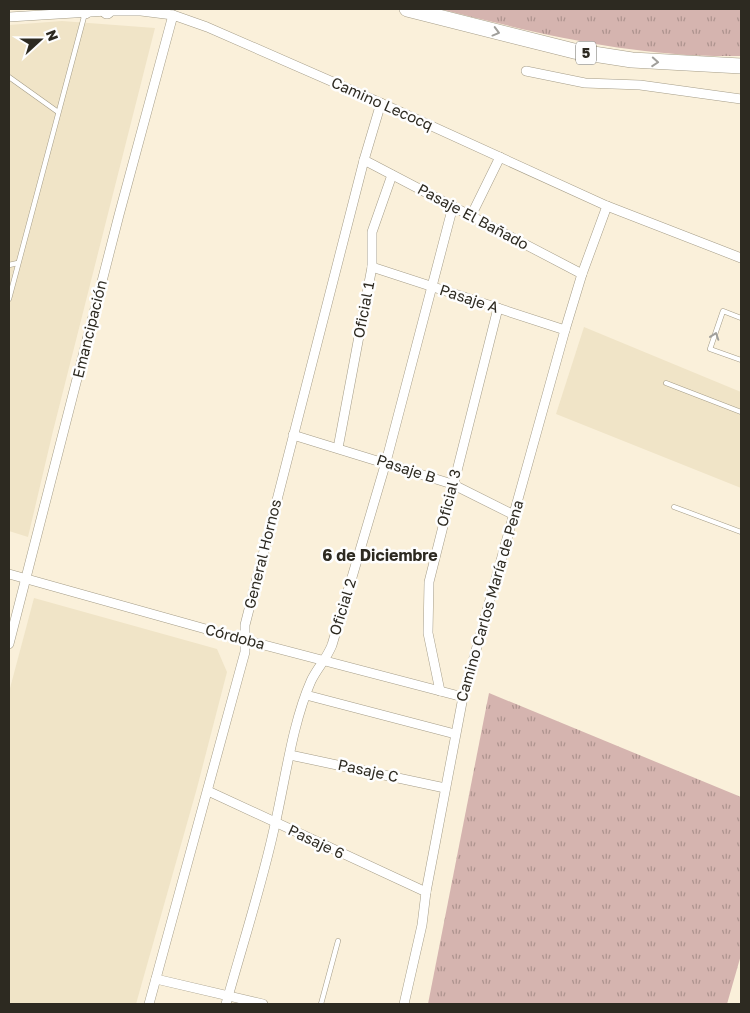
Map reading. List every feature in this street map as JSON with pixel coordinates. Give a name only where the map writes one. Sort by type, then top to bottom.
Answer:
[{"type":"highway","name":"5","points":[[407,9],[574,52],[632,60],[737,66]]},
{"type":"street","name":"Camino Lecocq","points":[[9,17],[86,10],[141,11],[173,15],[206,27],[381,103],[607,206],[741,258]]},
{"type":"street","name":"Emancipación","points":[[9,644],[119,215],[173,15]]},
{"type":"street","points":[[526,71],[585,83],[640,85],[741,98]]},
{"type":"street","name":"General Hornos","points":[[149,1004],[245,652],[244,625],[364,160],[381,103]]},
{"type":"street","points":[[471,216],[500,156]]},
{"type":"street","name":"Pasaje El Bañado","points":[[364,160],[582,274]]},
{"type":"street","name":"Oficial 1","points":[[338,448],[372,267],[372,232],[392,175]]},
{"type":"street","name":"Oficial 2","points":[[227,1000],[265,869],[290,755],[306,695],[311,680],[326,661],[386,462],[453,206]]},
{"type":"street","name":"Camino Carlos María de Pena","points":[[404,1004],[422,925],[426,892],[463,697],[565,330],[582,274],[607,206]]},
{"type":"street","name":"Pasaje A","points":[[372,267],[565,330]]},
{"type":"street","name":"Oficial 3","points":[[440,691],[429,640],[428,594],[452,484],[498,308]]},
{"type":"street","name":"Pasaje B","points":[[294,435],[452,484],[514,515]]},
{"type":"street","name":"Córdoba","points":[[9,574],[245,640],[463,697]]},
{"type":"street","points":[[306,695],[455,734]]},
{"type":"street","name":"Pasaje C","points":[[290,755],[445,788]]},
{"type":"street","name":"Pasaje 6","points":[[208,791],[426,892]]},
{"type":"street","points":[[156,979],[227,1000],[263,1004]]},
{"type":"lane","points":[[9,299],[86,10]]},
{"type":"lane","points":[[9,77],[58,112]]},
{"type":"lane","points":[[9,265],[18,263]]},
{"type":"lane","points":[[741,318],[723,311],[710,349],[741,360]]},
{"type":"lane","points":[[666,383],[741,412]]},
{"type":"lane","points":[[674,507],[741,532]]},
{"type":"lane","points":[[321,1004],[338,941]]},
{"type":"shaded area","points":[[62,21],[155,28],[28,537],[9,531],[9,25]]},
{"type":"shaded area","points":[[584,327],[741,392],[741,488],[556,414]]},
{"type":"shaded area","points":[[34,598],[217,649],[227,672],[197,788],[136,1004],[9,1004],[9,692]]},
{"type":"green space","points":[[440,9],[741,9],[741,56],[702,56],[626,49],[589,43]]},
{"type":"green space","points":[[489,693],[741,797],[741,955],[727,1004],[428,1004]]},
{"type":"district","name":"6 de Diciembre","points":[[380,555]]}]
